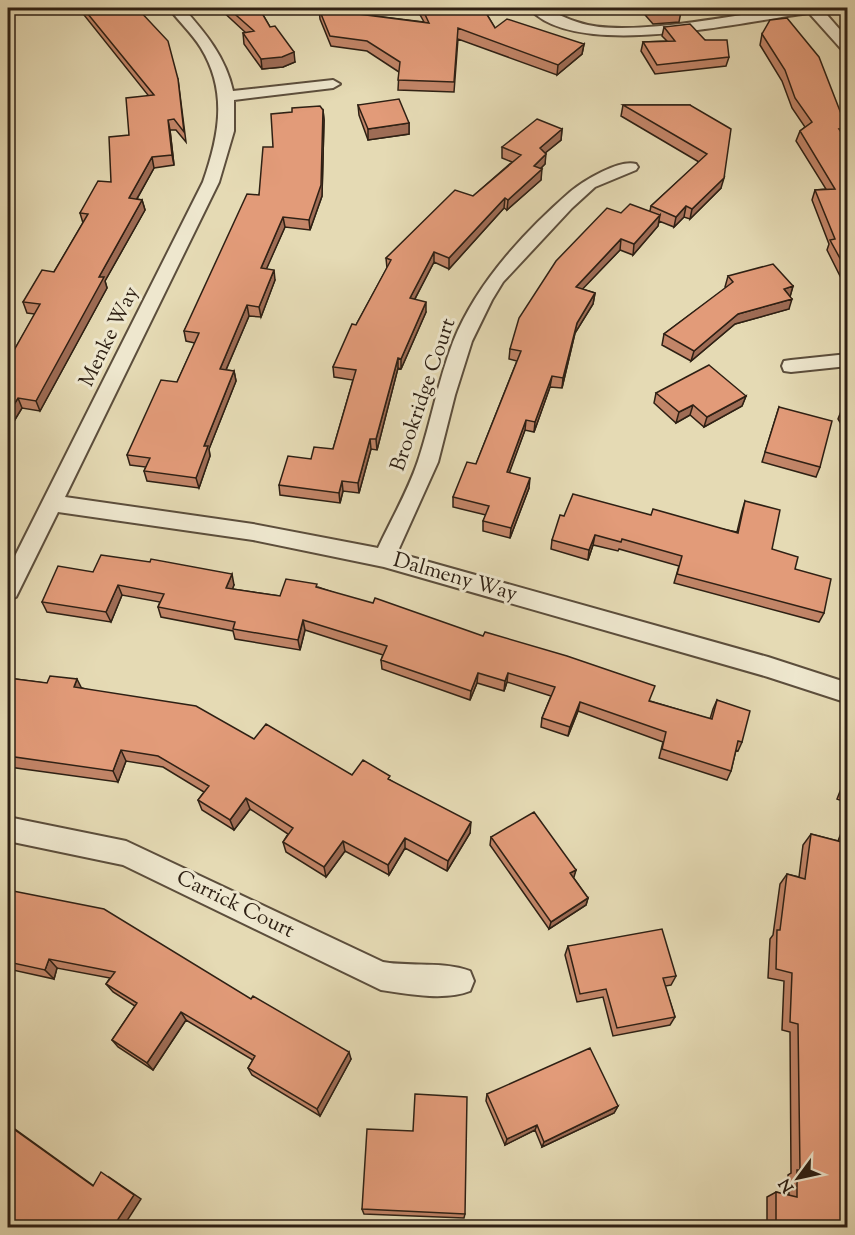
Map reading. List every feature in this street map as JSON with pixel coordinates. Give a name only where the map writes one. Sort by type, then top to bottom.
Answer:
[{"type":"street","name":"Menke Way","points":[[8,591],[211,182],[223,153],[228,96],[214,54],[176,8]]},
{"type":"street","points":[[536,8],[554,19],[577,26],[627,32],[661,30],[813,8],[848,48]]},
{"type":"street","points":[[228,96],[333,84]]},
{"type":"street","name":"Brookridge Court","points":[[384,558],[428,462],[448,384],[483,300],[516,256],[566,204],[589,184],[630,167]]},
{"type":"street","points":[[791,366],[848,360]]},
{"type":"street","name":"Dalmeny Way","points":[[53,503],[253,532],[384,558],[768,667],[848,693]]},
{"type":"street","name":"Carrick Court","points":[[8,830],[126,853],[381,976],[405,980],[460,981]]},
{"type":"building","points":[[83,8],[137,8],[168,41],[178,79],[184,132],[174,119],[168,120],[172,155],[152,157],[129,198],[142,200],[99,277],[104,277],[36,401],[18,398],[8,414],[8,361],[40,304],[23,302],[42,270],[54,272],[88,214],[80,213],[98,181],[111,182],[109,137],[129,135],[126,98],[154,95]]},
{"type":"building","points":[[228,8],[259,8],[270,27],[275,26],[294,52],[282,57],[261,59],[243,33],[254,31]]},
{"type":"building","points":[[422,8],[483,8],[495,28],[507,19],[584,44],[558,65],[458,28],[454,82],[398,80],[400,62],[367,41],[330,36],[319,9],[429,23]]},
{"type":"building","points":[[649,8],[677,8],[681,12],[655,14]]},
{"type":"building","points":[[787,18],[819,57],[847,129],[839,129],[848,143],[848,273],[830,240],[835,239],[815,190],[835,189],[800,131],[812,122],[795,98],[785,70],[762,34],[770,20]]},
{"type":"building","points":[[690,24],[705,40],[727,40],[729,57],[657,65],[643,42],[675,41],[664,27]]},
{"type":"building","points":[[399,99],[409,123],[368,129],[358,105]]},
{"type":"building","points":[[623,105],[690,105],[731,129],[724,178],[692,209],[686,206],[676,217],[651,206],[707,154]]},
{"type":"building","points":[[320,106],[323,110],[321,185],[309,220],[283,217],[261,268],[274,270],[259,307],[247,305],[220,369],[234,371],[204,446],[208,446],[196,478],[144,471],[150,458],[127,455],[161,380],[177,382],[199,333],[184,331],[247,194],[259,195],[263,147],[273,147],[271,114],[292,112],[292,108]]},
{"type":"building","points":[[537,119],[562,129],[540,148],[546,154],[534,166],[542,169],[508,200],[505,198],[449,258],[434,252],[410,298],[426,302],[401,359],[398,358],[376,439],[370,439],[358,483],[342,481],[339,493],[279,485],[288,456],[311,459],[314,447],[333,449],[356,370],[333,367],[352,324],[356,325],[391,260],[386,258],[455,190],[473,196],[521,155],[502,147]]},
{"type":"building","points":[[8,144],[10,166],[8,167]]},
{"type":"building","points":[[630,204],[660,215],[634,244],[621,239],[576,287],[595,293],[577,323],[563,378],[552,376],[535,422],[526,420],[507,472],[530,478],[511,528],[483,521],[489,506],[453,497],[467,462],[476,464],[521,351],[510,349],[519,318],[556,261],[607,208],[621,213]]},
{"type":"building","points":[[773,264],[793,286],[784,289],[792,299],[738,314],[694,351],[664,334],[733,282],[728,276]]},
{"type":"building","points":[[709,365],[746,396],[707,417],[693,405],[679,412],[656,393]]},
{"type":"building","points":[[779,407],[832,421],[820,467],[765,452]]},
{"type":"building","points":[[848,408],[848,418],[842,409]]},
{"type":"building","points":[[573,494],[651,515],[653,509],[738,533],[745,501],[780,510],[772,549],[798,557],[795,569],[831,579],[824,613],[677,574],[682,556],[622,539],[621,542],[595,535],[589,550],[552,540],[560,515],[564,516]]},
{"type":"building","points":[[101,555],[150,562],[151,559],[232,574],[226,588],[280,596],[286,579],[317,584],[316,587],[373,603],[375,598],[483,636],[485,632],[567,656],[655,686],[649,701],[712,719],[717,700],[750,711],[742,742],[738,741],[731,771],[662,749],[666,732],[580,702],[570,727],[542,718],[555,687],[508,673],[505,681],[478,673],[471,691],[381,660],[387,646],[303,620],[298,640],[233,629],[235,622],[158,607],[164,594],[118,585],[106,612],[42,602],[58,566],[93,572]]},
{"type":"building","points":[[50,676],[77,679],[74,687],[196,706],[254,739],[266,724],[352,775],[363,760],[390,776],[388,779],[471,822],[448,861],[405,838],[388,865],[343,841],[324,867],[283,842],[293,828],[246,798],[230,820],[198,800],[209,786],[158,756],[121,750],[113,771],[8,756],[8,741],[12,729],[8,729],[8,678],[47,683]]},
{"type":"building","points":[[534,812],[576,870],[570,873],[588,898],[551,922],[491,837]]},
{"type":"building","points":[[848,827],[848,1227],[776,1227],[776,1192],[797,1197],[797,1170],[800,1170],[798,1024],[790,1022],[792,973],[776,969],[777,930],[780,930],[787,874],[805,879],[811,834],[842,842]]},
{"type":"building","points":[[8,890],[104,909],[251,999],[253,996],[349,1052],[317,1109],[248,1068],[255,1056],[181,1012],[147,1063],[112,1040],[137,1003],[106,984],[115,972],[49,959],[45,970],[8,962]]},
{"type":"building","points":[[662,929],[676,976],[663,978],[675,1017],[617,1028],[606,989],[580,994],[568,946]]},
{"type":"building","points":[[590,1048],[618,1106],[544,1142],[537,1125],[507,1139],[487,1094]]},
{"type":"building","points":[[415,1094],[467,1097],[465,1214],[362,1209],[367,1129],[413,1131]]},
{"type":"building","points":[[8,1125],[93,1186],[101,1172],[134,1195],[113,1227],[8,1227]]}]
